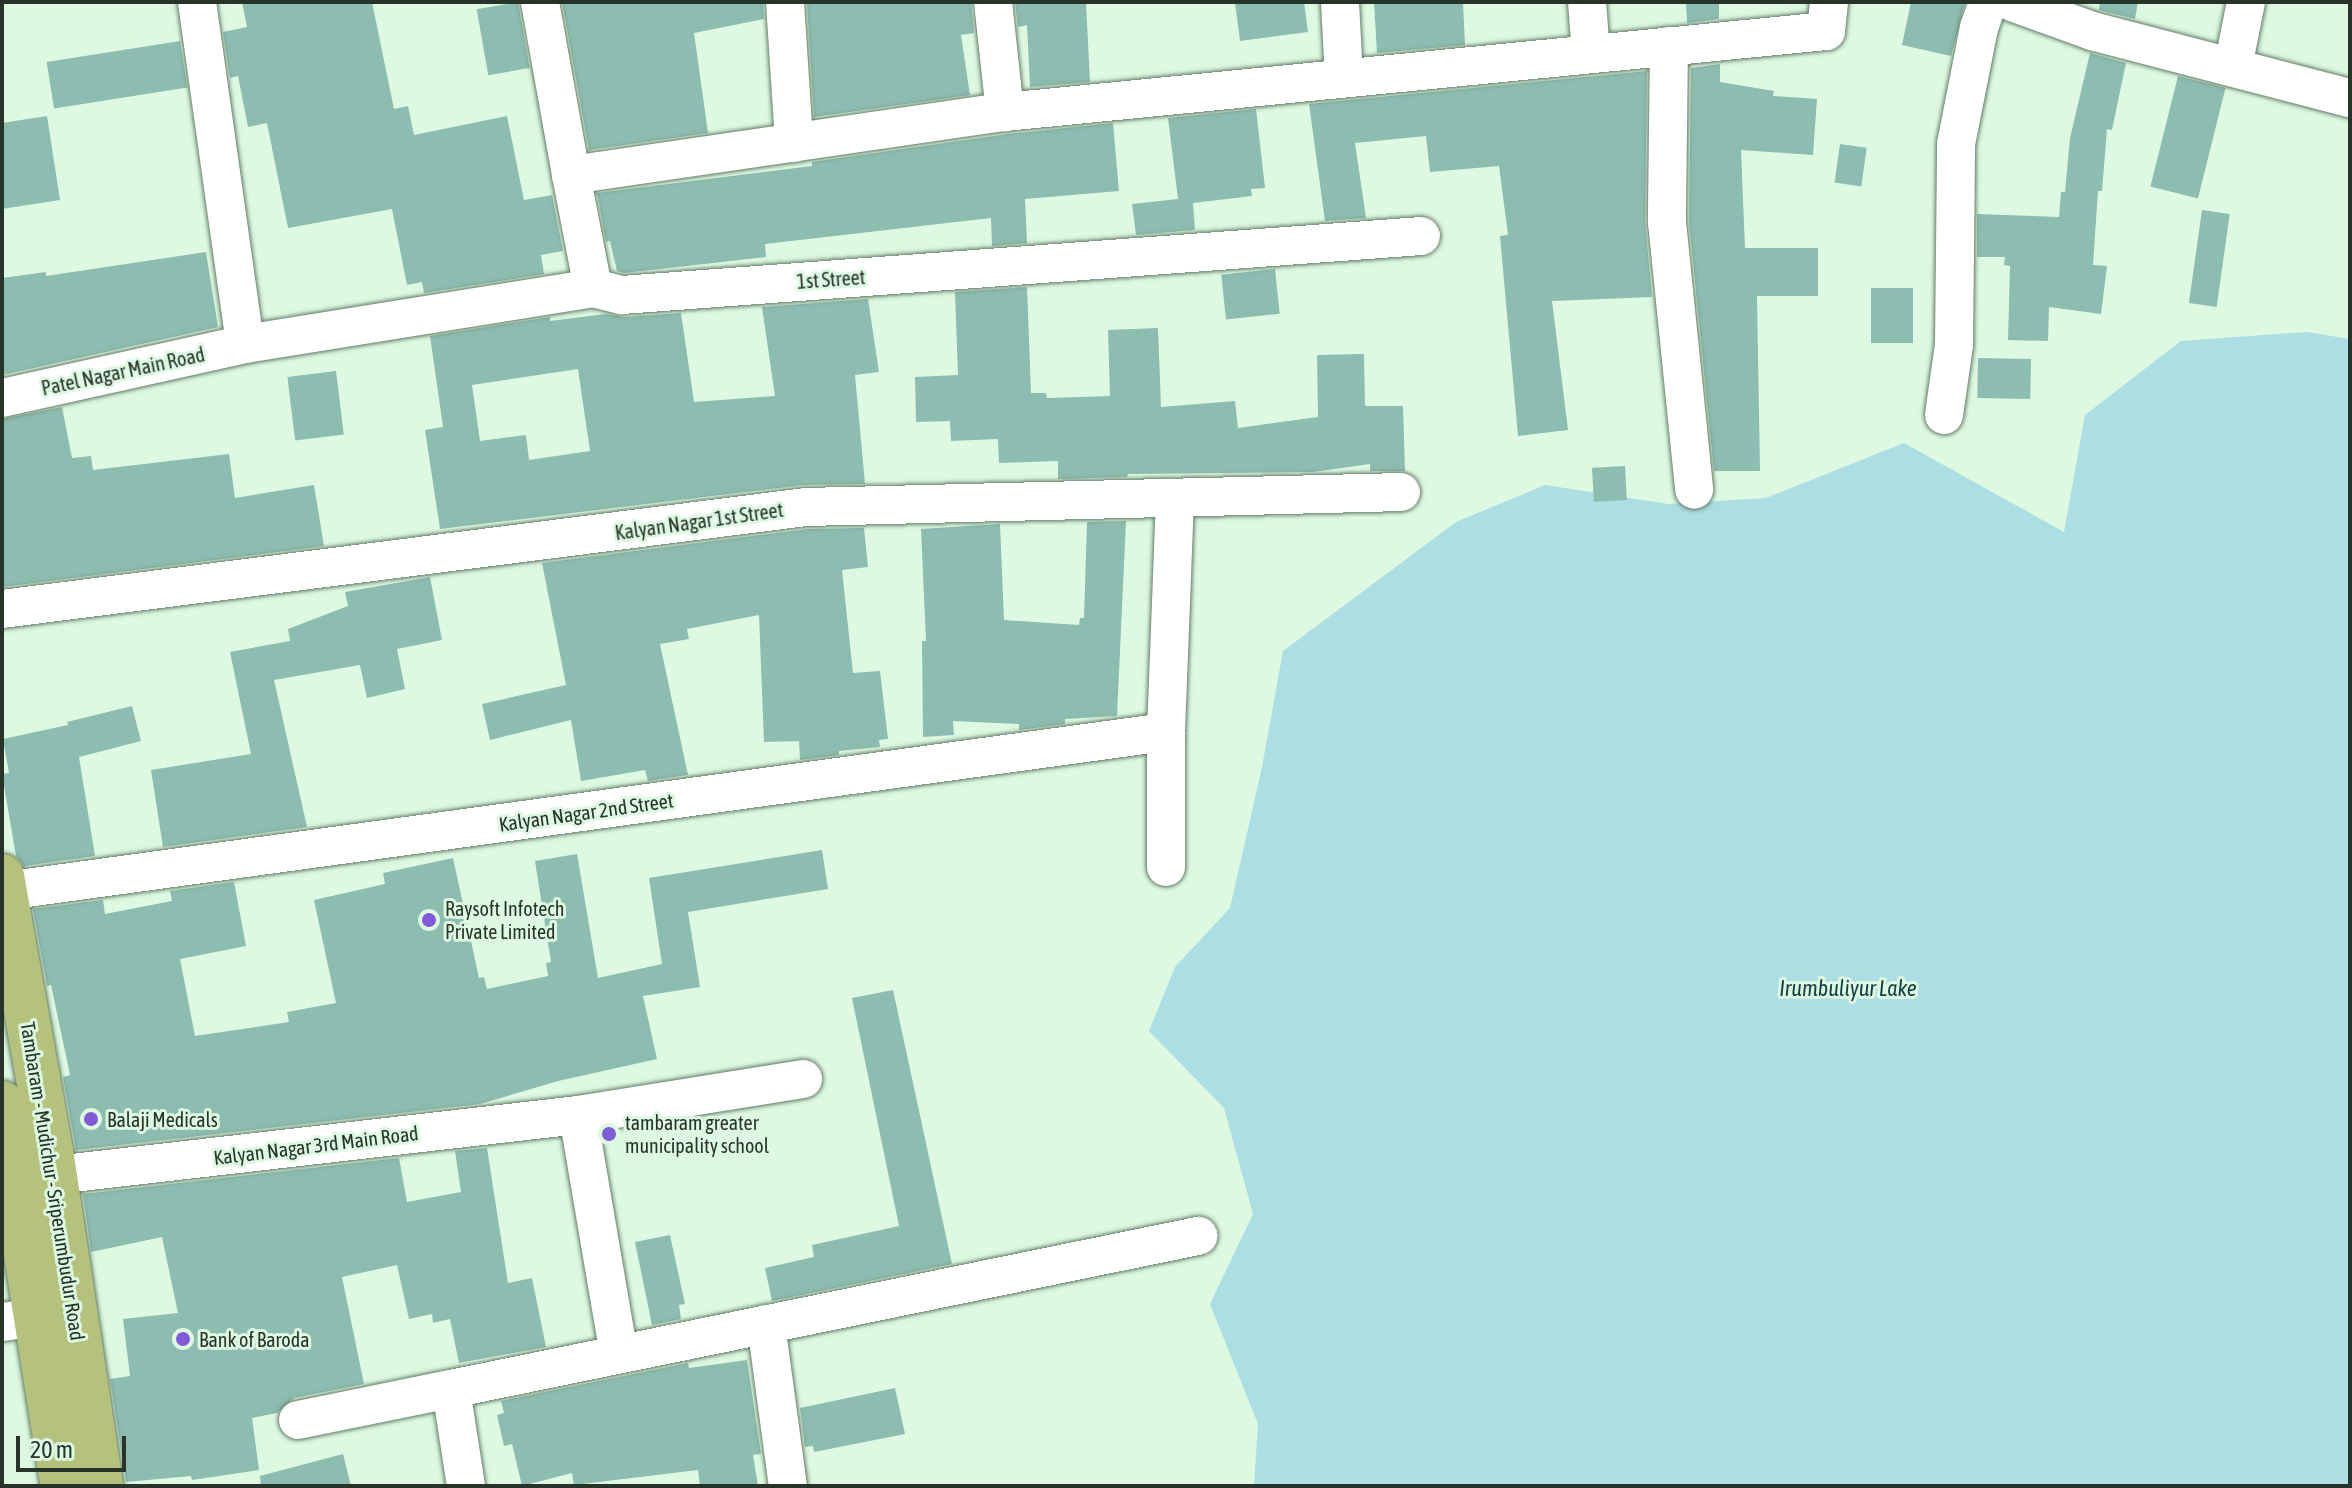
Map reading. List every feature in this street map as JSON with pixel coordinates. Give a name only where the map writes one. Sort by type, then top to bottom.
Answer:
[{"type":"main road","name":"Tambaram - Mudichur - Sriperumbudur Road","points":[[3,883],[55,1175],[101,1486]]},
{"type":"main road","name":"Tambaram - Mudichur - Sriperumbudur Road","points":[[2,1103],[19,1319],[63,1486]]},
{"type":"street","points":[[197,2],[245,344]]},
{"type":"street","points":[[540,2],[593,288]]},
{"type":"street","points":[[785,2],[794,143]]},
{"type":"street","points":[[993,2],[1005,112]]},
{"type":"street","points":[[1340,2],[1344,78]]},
{"type":"street","points":[[1587,2],[1591,54]]},
{"type":"street","points":[[571,175],[1005,112],[1826,31],[1829,2]]},
{"type":"street","points":[[1944,415],[1954,345],[1956,144],[1979,28],[1988,2]]},
{"type":"street","points":[[2012,2],[2092,31],[2350,98]]},
{"type":"street","points":[[2233,67],[2246,2]]},
{"type":"street","points":[[1669,46],[1667,222],[1694,490]]},
{"type":"street","name":"1st Street","points":[[245,344],[593,288],[622,295],[1421,236]]},
{"type":"street","name":"Patel Nagar Main Road","points":[[2,398],[245,344]]},
{"type":"street","name":"Kalyan Nagar 1st Street","points":[[2,609],[806,507],[1401,492]]},
{"type":"street","points":[[1166,867],[1166,732],[1175,498]]},
{"type":"street","name":"Kalyan Nagar 2nd Street","points":[[3,883],[1166,732]]},
{"type":"street","name":"Kalyan Nagar 3rd Main Road","points":[[55,1175],[578,1115],[803,1079]]},
{"type":"street","points":[[578,1115],[619,1354]]},
{"type":"street","points":[[298,1420],[1198,1236]]},
{"type":"street","points":[[766,1324],[788,1486]]},
{"type":"street","points":[[451,1389],[466,1486]]},
{"type":"water","name":"Irumbuliyur Lake","points":[[2307,332],[2350,339],[2350,1486],[1254,1486],[1258,1424],[1210,1304],[1253,1214],[1224,1108],[1149,1031],[1175,967],[1230,908],[1262,767],[1283,651],[1456,522],[1545,485],[1668,504],[1766,498],[1904,443],[2064,532],[2085,415],[2181,341]]},
{"type":"building","points":[[242,2],[372,2],[394,109],[408,106],[414,135],[507,116],[524,200],[552,195],[563,251],[541,255],[544,274],[424,293],[422,282],[407,285],[392,209],[288,228],[267,123],[248,127],[238,76],[230,78],[223,32],[247,27]]},
{"type":"building","points":[[518,2],[530,68],[488,75],[477,9]]},
{"type":"building","points":[[562,2],[763,2],[764,19],[694,33],[708,133],[589,150]]},
{"type":"building","points":[[807,2],[971,2],[974,33],[961,35],[970,95],[814,117]]},
{"type":"building","points":[[1015,2],[1086,2],[1090,82],[1030,87],[1027,25],[1018,27]]},
{"type":"building","points":[[1235,2],[1304,2],[1308,32],[1240,41]]},
{"type":"building","points":[[1374,2],[1463,2],[1465,45],[1377,53]]},
{"type":"building","points":[[1686,2],[1719,2],[1719,19],[1687,23]]},
{"type":"building","points":[[1911,2],[1965,2],[1951,56],[1902,45]]},
{"type":"building","points":[[2100,2],[2138,2],[2135,19],[2099,10]]},
{"type":"building","points":[[180,41],[187,87],[54,109],[47,62]]},
{"type":"building","points":[[2090,53],[2126,63],[2112,130],[2107,129],[2102,191],[2098,191],[2093,265],[2107,266],[2101,314],[2049,307],[2048,341],[2008,340],[2010,266],[2004,265],[2005,257],[1977,257],[1977,214],[2059,217],[2061,192],[2065,192],[2070,138]]},
{"type":"building","points":[[1720,64],[1720,82],[1774,91],[1773,96],[1817,99],[1813,155],[1741,150],[1745,248],[1818,248],[1818,296],[1757,296],[1760,471],[1714,471],[1689,221],[1691,68]]},
{"type":"building","points":[[1647,71],[1645,222],[1652,297],[1552,301],[1568,430],[1518,436],[1500,236],[1508,235],[1499,166],[1430,172],[1426,136],[1355,143],[1366,218],[1325,221],[1309,104]]},
{"type":"building","points":[[2178,76],[2226,88],[2198,198],[2150,187]]},
{"type":"building","points":[[1256,109],[1265,188],[1251,189],[1252,196],[1193,203],[1195,230],[1136,235],[1132,204],[1178,199],[1168,118]]},
{"type":"building","points":[[47,116],[60,200],[2,209],[2,123]]},
{"type":"building","points":[[1113,123],[1119,191],[1025,199],[1027,243],[992,246],[991,218],[765,244],[766,257],[624,273],[617,271],[610,241],[606,242],[597,193],[812,166],[812,162],[1008,134]]},
{"type":"building","points":[[1840,144],[1867,148],[1861,186],[1835,183]]},
{"type":"building","points":[[2202,210],[2230,214],[2217,307],[2189,303]]},
{"type":"building","points":[[206,252],[218,327],[2,375],[2,278],[46,272],[46,276]]},
{"type":"building","points":[[1275,269],[1280,314],[1226,319],[1221,275]]},
{"type":"building","points":[[1027,287],[1031,393],[1046,393],[1047,398],[1110,396],[1108,330],[1158,328],[1161,407],[1235,401],[1238,428],[1318,417],[1317,355],[1364,354],[1365,406],[1403,406],[1405,471],[1370,471],[1370,464],[1313,472],[1128,474],[1127,477],[1058,479],[1058,461],[999,463],[998,439],[951,441],[950,421],[916,422],[915,377],[958,375],[955,292]]},
{"type":"building","points":[[1871,288],[1913,288],[1913,343],[1871,343]]},
{"type":"building","points":[[868,299],[879,372],[855,375],[865,484],[803,485],[440,529],[425,430],[443,427],[430,336],[550,317],[550,321],[606,314],[624,317],[681,313],[694,402],[775,396],[762,307]],"holes":[[[578,369],[590,451],[529,460],[526,435],[480,441],[472,385]]]},
{"type":"building","points":[[1978,358],[2031,359],[2030,399],[1977,398]]},
{"type":"building","points":[[336,371],[344,435],[295,440],[287,377]]},
{"type":"building","points":[[62,407],[72,458],[91,456],[93,470],[229,454],[235,498],[314,485],[324,546],[2,587],[2,419]]},
{"type":"building","points":[[1625,466],[1627,500],[1594,502],[1592,468]]},
{"type":"building","points":[[1126,521],[1117,716],[1065,719],[1065,724],[1019,730],[1019,724],[953,721],[954,735],[923,737],[922,641],[926,641],[921,529],[1000,524],[1004,620],[1079,625],[1080,618],[1084,618],[1087,522]]},
{"type":"building","points":[[864,528],[868,567],[842,570],[853,673],[880,671],[888,739],[879,740],[880,747],[839,751],[839,755],[800,760],[799,741],[764,742],[759,615],[687,629],[689,639],[660,644],[688,775],[648,781],[645,770],[581,781],[571,720],[490,740],[482,704],[566,685],[542,563],[808,529]]},
{"type":"building","points":[[430,577],[442,640],[397,649],[405,689],[367,698],[360,665],[274,680],[307,827],[163,847],[151,770],[251,754],[230,652],[290,641],[288,629],[348,606],[345,592]]},
{"type":"building","points":[[132,706],[141,741],[79,757],[95,856],[24,866],[16,856],[2,774],[9,773],[3,739],[68,725],[67,722]]},
{"type":"building","points":[[822,850],[828,889],[688,912],[700,987],[643,996],[657,1059],[558,1081],[480,1104],[76,1150],[63,1077],[70,1075],[51,985],[47,986],[33,909],[103,900],[105,914],[172,901],[170,891],[234,882],[246,946],[180,959],[195,1036],[289,1022],[287,1012],[336,1003],[314,900],[385,884],[383,873],[453,858],[479,978],[484,977],[487,989],[548,976],[546,963],[551,962],[535,861],[577,854],[598,978],[662,964],[649,878]]},
{"type":"building","points":[[893,990],[952,1264],[772,1301],[765,1268],[814,1257],[812,1245],[899,1226],[852,998]]},
{"type":"building","points":[[487,1148],[508,1283],[532,1278],[546,1347],[459,1363],[450,1319],[433,1323],[432,1314],[409,1319],[397,1265],[342,1277],[364,1384],[294,1398],[277,1413],[252,1418],[259,1470],[192,1480],[191,1476],[126,1482],[110,1379],[130,1376],[123,1319],[178,1313],[162,1237],[91,1252],[83,1194],[399,1158],[407,1202],[461,1192],[455,1151]]},
{"type":"building","points":[[670,1235],[685,1304],[679,1305],[681,1319],[652,1325],[635,1242]]},
{"type":"building","points":[[747,1360],[761,1454],[753,1455],[758,1486],[700,1486],[698,1470],[574,1485],[572,1473],[522,1486],[512,1444],[504,1446],[497,1415],[504,1413],[501,1401],[688,1363],[689,1368]]},
{"type":"building","points":[[895,1388],[905,1434],[814,1452],[813,1446],[805,1447],[800,1408]]},
{"type":"building","points":[[343,1454],[351,1486],[261,1486],[260,1476]]},
{"type":"place","name":"Raysoft Infotech Private Limited","points":[[429,920]]},
{"type":"place","name":"Balaji Medicals","points":[[91,1119]]},
{"type":"place","name":"tambaram greater municipality school","points":[[609,1134]]},
{"type":"place","name":"Bank of Baroda","points":[[183,1339]]}]
